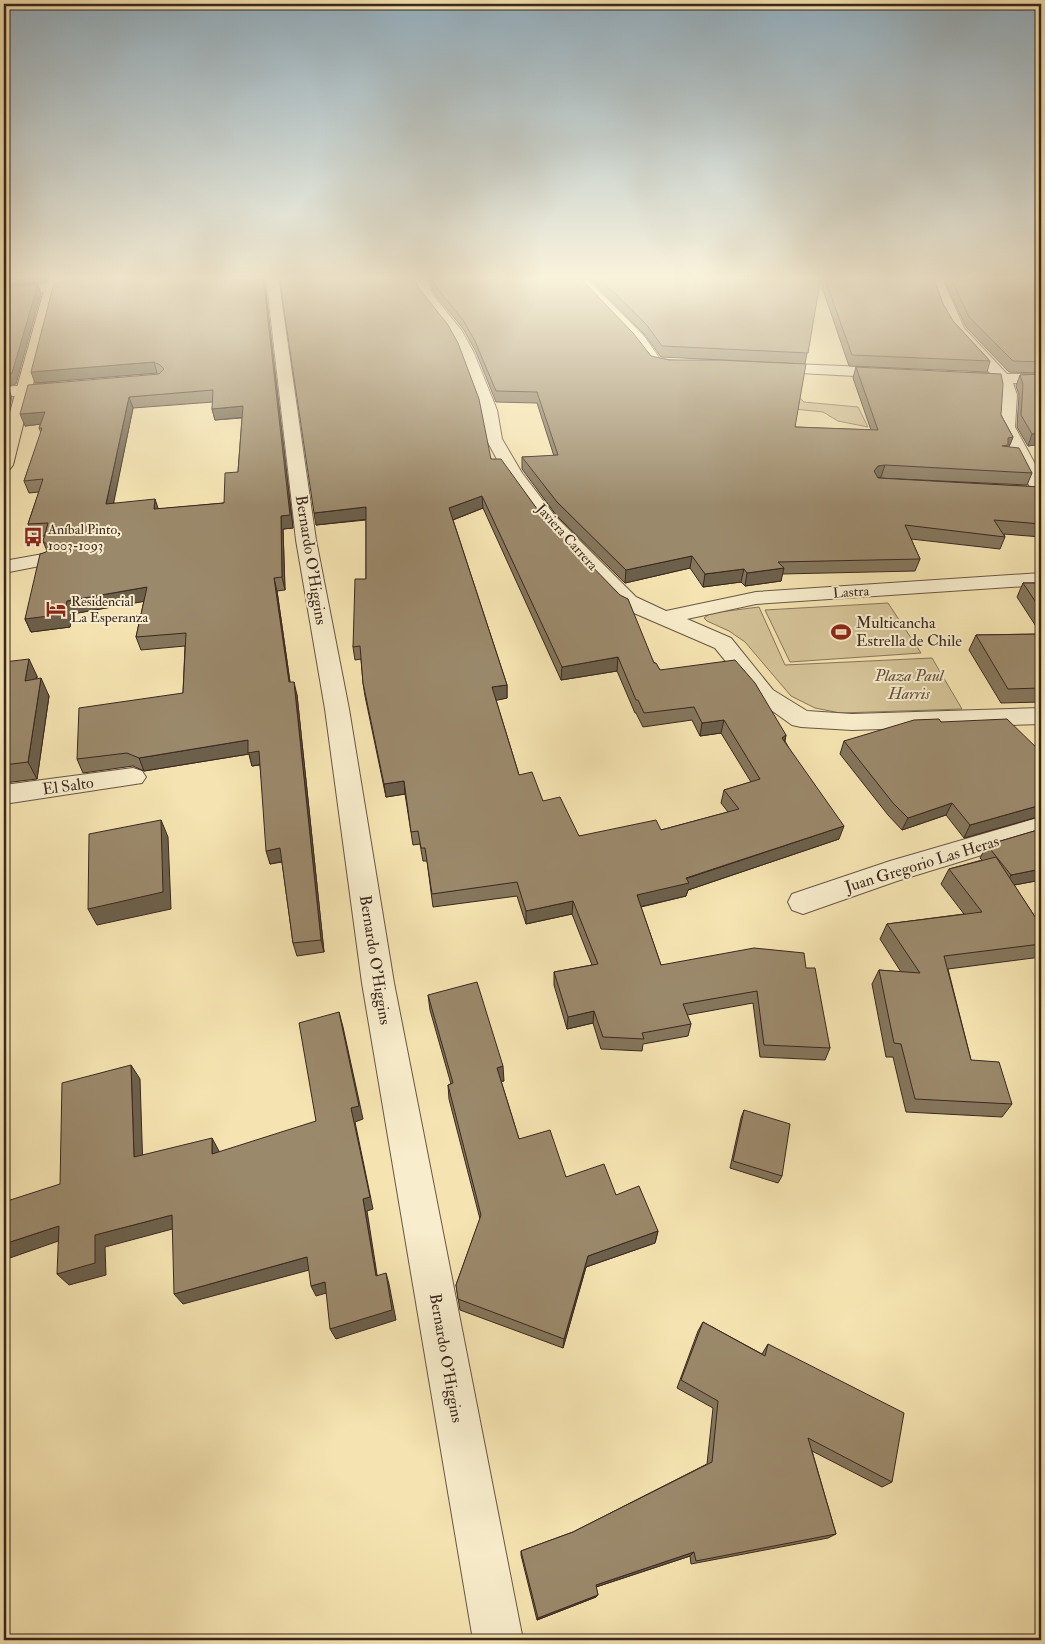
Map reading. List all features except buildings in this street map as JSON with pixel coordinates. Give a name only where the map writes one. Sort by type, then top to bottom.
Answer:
[{"type":"main road","points":[[4,465],[33,353]]},
{"type":"street","name":"Bernardo O'Higgins","points":[[282,353],[306,540],[337,709],[378,983],[498,1640]]},
{"type":"street","name":"Javiera Carrera","points":[[467,353],[489,410],[494,439],[514,474],[548,520],[628,602],[723,643],[765,695],[801,719],[852,722],[1041,716]]},
{"type":"street","points":[[649,353],[655,362],[668,365],[696,365]]},
{"type":"street","points":[[979,353],[1004,379],[1009,395],[1008,427],[1041,492],[1022,492]]},
{"type":"street","points":[[754,367],[909,374]]},
{"type":"street","points":[[947,376],[1041,379]]},
{"type":"street","points":[[4,392],[71,387]]},
{"type":"street","points":[[4,567],[42,560]]},
{"type":"street","name":"Lastra","points":[[662,618],[756,598],[1041,579]]},
{"type":"street","name":"El Salto","points":[[4,795],[133,777]]},
{"type":"street","name":"Juan Gregorio Las Heras","points":[[803,902],[890,872],[1041,827]]},
{"type":"green space","points":[[791,390],[804,402],[858,407],[868,427],[838,421],[823,412],[765,406]]},
{"type":"green space","name":"Multicancha Estrella de Chile","points":[[888,603],[921,653],[790,662],[765,610]]},
{"type":"green space","name":"Plaza Paul Harris","points":[[759,607],[785,665],[932,658],[962,709],[840,713],[815,708],[791,696],[745,642],[704,618],[711,613]]},
{"type":"place","name":"Aníbal Pinto, 1003-1093","points":[[33,537]]},
{"type":"place","name":"Residencial La Esperanza","points":[[56,609]]},
{"type":"place","name":"Multicancha Estrella de Chile","points":[[841,632]]}]
